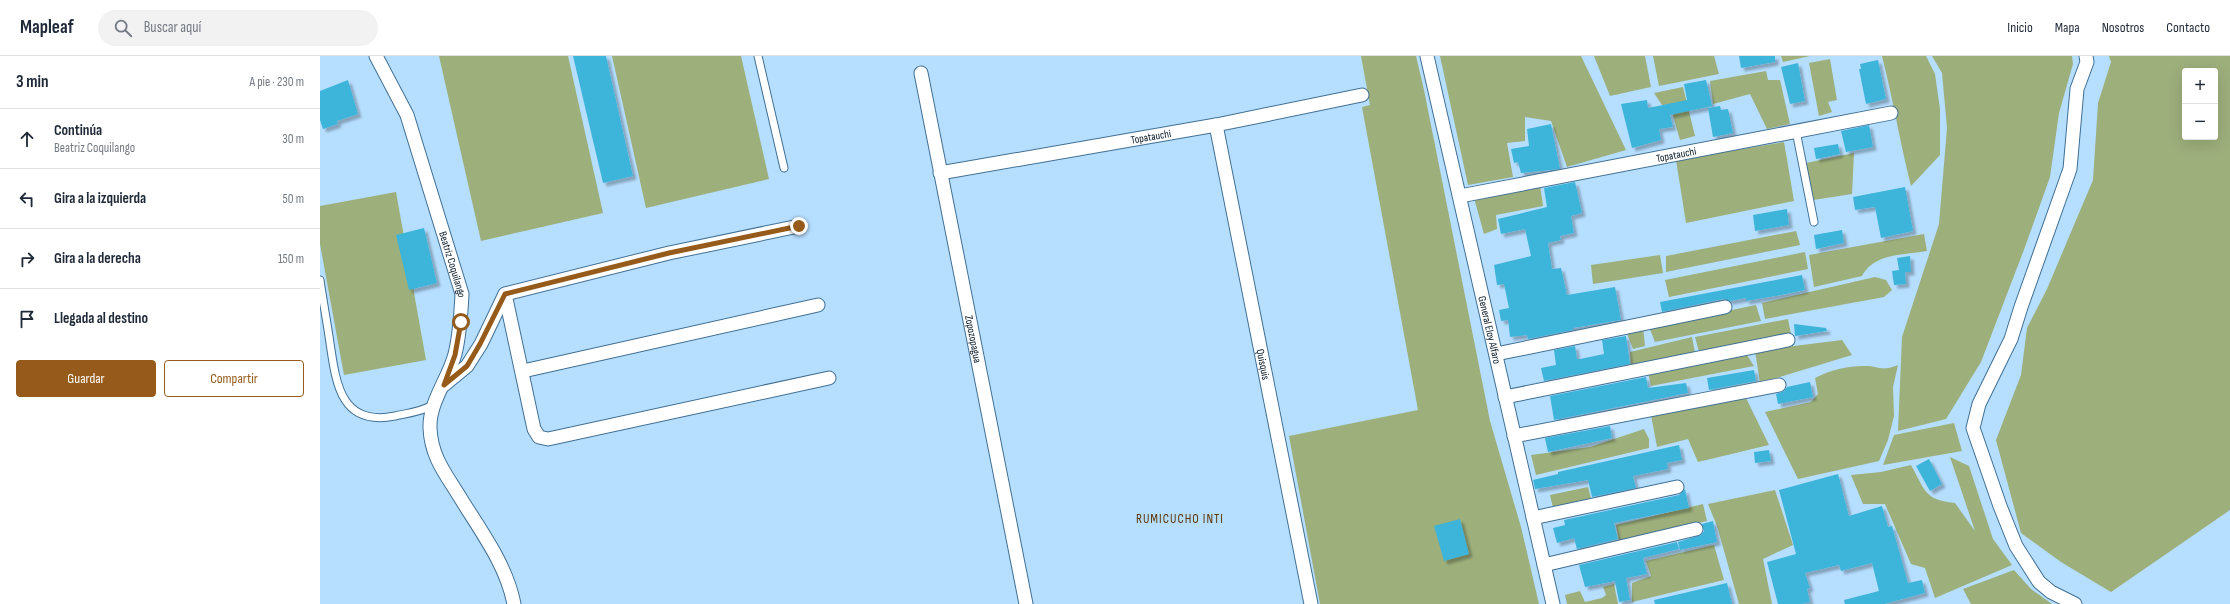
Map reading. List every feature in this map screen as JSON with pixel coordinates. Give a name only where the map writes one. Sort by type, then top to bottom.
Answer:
[{"type":"street","name":"Beatriz Coquilango","points":[[376,56],[408,114],[462,294],[461,322],[455,355],[435,404],[430,427],[435,459],[495,553],[510,584],[514,604]]},
{"type":"street","name":"General Eloy Alfaro","points":[[1427,56],[1553,604]]},
{"type":"street","points":[[2075,604],[2051,592],[2039,582],[2016,546],[2000,506],[1973,428],[1979,404],[2011,339],[2020,307],[2070,169],[2077,90],[2087,62],[2086,56]]},
{"type":"street","name":"Zopozopagua","points":[[921,73],[1026,604]]},
{"type":"street","name":"Topatauchi","points":[[940,173],[1216,125],[1362,95]]},
{"type":"street","name":"Topatauchi","points":[[1460,196],[1891,113]]},
{"type":"street","name":"Quisquis","points":[[1216,125],[1311,604]]},
{"type":"street","points":[[444,385],[467,366],[480,344],[505,294],[669,253],[799,226]]},
{"type":"street","points":[[505,294],[523,371],[534,429],[539,437],[548,439],[829,378]]},
{"type":"street","points":[[523,371],[818,305]]},
{"type":"street","points":[[1496,354],[1725,307]]},
{"type":"street","points":[[1506,397],[1788,340]]},
{"type":"street","points":[[1514,436],[1779,385]]},
{"type":"street","points":[[1533,518],[1677,487]]},
{"type":"street","points":[[1544,565],[1696,529]]},
{"type":"lane","points":[[758,56],[784,168]]},
{"type":"lane","points":[[1796,131],[1814,222]]},
{"type":"lane","points":[[320,280],[336,382],[342,398],[352,409],[362,415],[376,418],[420,411],[435,404]]},
{"type":"green space","points":[[439,56],[568,56],[603,213],[481,241]]},
{"type":"green space","points":[[612,56],[741,56],[769,179],[646,208]]},
{"type":"green space","points":[[1361,56],[1416,56],[1490,421],[1521,527],[1539,604],[1320,604],[1289,436],[1418,410],[1362,107],[1370,105]]},
{"type":"green space","points":[[1440,56],[1581,56],[1626,150],[1567,167],[1551,121],[1525,117],[1525,141],[1507,143],[1513,177],[1468,185]]},
{"type":"green space","points":[[1594,56],[1645,56],[1651,87],[1610,96]]},
{"type":"green space","points":[[1653,56],[1714,56],[1719,74],[1659,86]]},
{"type":"green space","points":[[1781,56],[1810,56],[1783,62]]},
{"type":"green space","points":[[1882,56],[1926,56],[1935,74],[1940,109],[1940,155],[1911,186],[1890,88]]},
{"type":"green space","points":[[1932,56],[2072,56],[2073,64],[2059,113],[2050,177],[1981,362],[1946,419],[1898,431],[1902,337],[1939,224],[1947,128],[1942,73]]},
{"type":"green space","points":[[2109,56],[2230,56],[2230,510],[2111,592],[2061,562],[2021,533],[1996,440],[2021,375],[2027,328],[2047,289],[2093,180],[2098,103],[2111,62]]},
{"type":"green space","points":[[1830,59],[1837,100],[1828,102],[1832,112],[1819,116],[1809,63]]},
{"type":"green space","points":[[1766,71],[1768,80],[1780,80],[1790,124],[1767,129],[1750,94],[1713,104],[1710,81]]},
{"type":"green space","points":[[1683,87],[1695,136],[1680,140],[1670,105],[1662,105],[1654,93]]},
{"type":"green space","points":[[1784,142],[1794,201],[1686,223],[1676,160]]},
{"type":"green space","points":[[1854,153],[1852,194],[1813,200],[1806,163]]},
{"type":"green space","points":[[1540,185],[1543,206],[1496,215],[1497,229],[1484,234],[1474,198]]},
{"type":"green space","points":[[396,192],[426,360],[344,375],[320,244],[320,206]]},
{"type":"green space","points":[[1796,231],[1800,245],[1666,272],[1666,256]]},
{"type":"green space","points":[[1924,234],[1927,251],[1890,256],[1867,268],[1862,276],[1814,287],[1809,255]]},
{"type":"green space","points":[[1805,252],[1808,269],[1669,297],[1665,280]]},
{"type":"green space","points":[[1660,255],[1663,273],[1593,284],[1591,265]]},
{"type":"green space","points":[[1875,277],[1886,280],[1892,290],[1884,297],[1765,319],[1762,303]]},
{"type":"green space","points":[[1756,305],[1761,321],[1655,342],[1649,327]]},
{"type":"green space","points":[[1788,319],[1791,334],[1699,352],[1695,337]]},
{"type":"green space","points":[[1643,326],[1645,346],[1633,349],[1626,331]]},
{"type":"green space","points":[[1692,337],[1695,352],[1631,366],[1630,352]]},
{"type":"green space","points":[[1842,340],[1852,355],[1760,383],[1755,351]]},
{"type":"green space","points":[[1745,352],[1754,366],[1651,386],[1648,372]]},
{"type":"green space","points":[[1898,365],[1893,387],[1894,416],[1888,440],[1879,461],[1798,479],[1765,412],[1811,402],[1818,394],[1815,378],[1827,373],[1851,367],[1870,366],[1887,368]]},
{"type":"green space","points":[[1745,396],[1769,445],[1698,462],[1688,439],[1657,447],[1651,415]]},
{"type":"green space","points":[[1954,423],[1962,451],[1883,465],[1894,435]]},
{"type":"green space","points":[[1644,429],[1649,439],[1649,448],[1536,475],[1531,455],[1590,447]]},
{"type":"green space","points":[[1950,457],[1969,466],[1993,539],[2012,565],[1935,598],[1925,568],[1911,564],[1885,504],[1863,504],[1851,475],[1881,472],[1911,465],[1927,492],[1937,499],[1955,503],[1975,531]]},
{"type":"green space","points":[[1588,487],[1592,502],[1553,508],[1550,495]]},
{"type":"green space","points":[[1775,490],[1793,545],[1763,559],[1772,604],[1739,604],[1717,526],[1708,504]]},
{"type":"green space","points":[[1703,504],[1707,521],[1619,541],[1616,525]]},
{"type":"green space","points":[[1714,545],[1724,580],[1632,602],[1632,583],[1651,576],[1646,561]]},
{"type":"green space","points":[[2014,570],[2031,589],[2052,604],[1971,604],[1963,589]]},
{"type":"green space","points":[[1614,584],[1618,604],[1567,604],[1565,595],[1580,591],[1585,602],[1602,598],[1606,595],[1603,587]]},
{"type":"building","points":[[573,56],[606,56],[633,176],[603,183]]},
{"type":"building","points":[[1739,56],[1775,56],[1775,62],[1741,68]]},
{"type":"building","points":[[1878,60],[1886,99],[1866,104],[1859,69],[1861,69],[1860,64]]},
{"type":"building","points":[[1798,63],[1805,101],[1790,104],[1781,67]]},
{"type":"building","points":[[348,80],[358,114],[337,121],[338,124],[323,129],[320,120],[320,91]]},
{"type":"building","points":[[1706,80],[1712,106],[1670,115],[1673,127],[1659,129],[1661,140],[1632,148],[1621,104],[1647,100],[1648,108],[1687,100],[1684,84]]},
{"type":"building","points":[[1720,106],[1721,110],[1728,109],[1733,133],[1713,137],[1708,108]]},
{"type":"building","points":[[1551,124],[1560,169],[1521,173],[1518,162],[1514,163],[1511,149],[1529,146],[1527,129]]},
{"type":"building","points":[[1869,125],[1873,147],[1846,152],[1841,131]]},
{"type":"building","points":[[1838,144],[1840,154],[1816,159],[1814,148]]},
{"type":"building","points":[[1575,182],[1582,213],[1571,216],[1574,233],[1560,236],[1561,240],[1548,243],[1552,269],[1561,268],[1567,295],[1615,287],[1621,320],[1573,328],[1573,330],[1528,339],[1527,335],[1510,337],[1508,320],[1501,321],[1499,310],[1509,308],[1504,284],[1497,285],[1494,265],[1531,256],[1525,229],[1501,234],[1498,219],[1547,207],[1544,188]]},
{"type":"building","points":[[1905,187],[1913,231],[1881,238],[1875,207],[1855,210],[1853,197]]},
{"type":"building","points":[[1787,209],[1789,225],[1755,231],[1753,215]]},
{"type":"building","points":[[424,228],[437,283],[409,290],[396,235]]},
{"type":"building","points":[[1842,230],[1844,243],[1816,249],[1814,235]]},
{"type":"building","points":[[1910,256],[1911,272],[1905,272],[1906,284],[1894,285],[1892,271],[1899,270],[1897,258]]},
{"type":"building","points":[[1802,275],[1805,290],[1746,301],[1746,298],[1730,301],[1723,299],[1662,312],[1660,302]]},
{"type":"building","points":[[1794,324],[1826,328],[1827,331],[1795,336]]},
{"type":"building","points":[[1626,336],[1630,364],[1544,381],[1541,368],[1556,365],[1554,350],[1575,346],[1577,359],[1580,359],[1604,354],[1602,340]]},
{"type":"building","points":[[1754,370],[1756,381],[1709,390],[1707,378]]},
{"type":"building","points":[[1646,377],[1648,388],[1686,383],[1688,393],[1554,420],[1550,396]]},
{"type":"building","points":[[1810,382],[1813,397],[1778,404],[1776,394],[1784,391],[1787,387]]},
{"type":"building","points":[[1610,426],[1612,438],[1548,452],[1545,438]]},
{"type":"building","points":[[1679,445],[1682,460],[1667,463],[1668,469],[1633,476],[1636,488],[1592,497],[1588,480],[1535,489],[1533,480],[1558,474],[1558,472]]},
{"type":"building","points":[[1769,450],[1771,461],[1755,463],[1754,452]]},
{"type":"building","points":[[1929,459],[1942,484],[1930,491],[1916,466]]},
{"type":"building","points":[[1838,474],[1849,516],[1882,506],[1888,527],[1892,526],[1908,583],[1922,580],[1925,593],[1884,604],[1845,604],[1844,600],[1879,591],[1872,563],[1841,571],[1839,565],[1805,573],[1810,588],[1807,589],[1810,602],[1802,604],[1778,604],[1767,562],[1796,554],[1779,490]]},
{"type":"building","points":[[1685,489],[1689,508],[1614,523],[1618,539],[1577,549],[1574,538],[1557,543],[1553,528],[1565,525],[1564,520],[1679,495]]},
{"type":"building","points":[[1460,519],[1469,554],[1444,561],[1434,526]]},
{"type":"building","points":[[1713,521],[1717,542],[1680,550],[1678,542],[1701,535],[1704,531],[1702,524]]},
{"type":"building","points":[[1677,542],[1679,549],[1643,558],[1647,574],[1626,578],[1630,600],[1619,602],[1615,581],[1585,587],[1579,565]]},
{"type":"building","points":[[1727,583],[1732,604],[1655,604],[1654,600]]},
{"type":"district","name":"RUMICUCHO INTI","points":[[1180,519]]},
{"type":"route","points":[[461,322],[455,355],[444,385],[467,366],[480,344],[505,294],[669,253],[799,226]]}]
